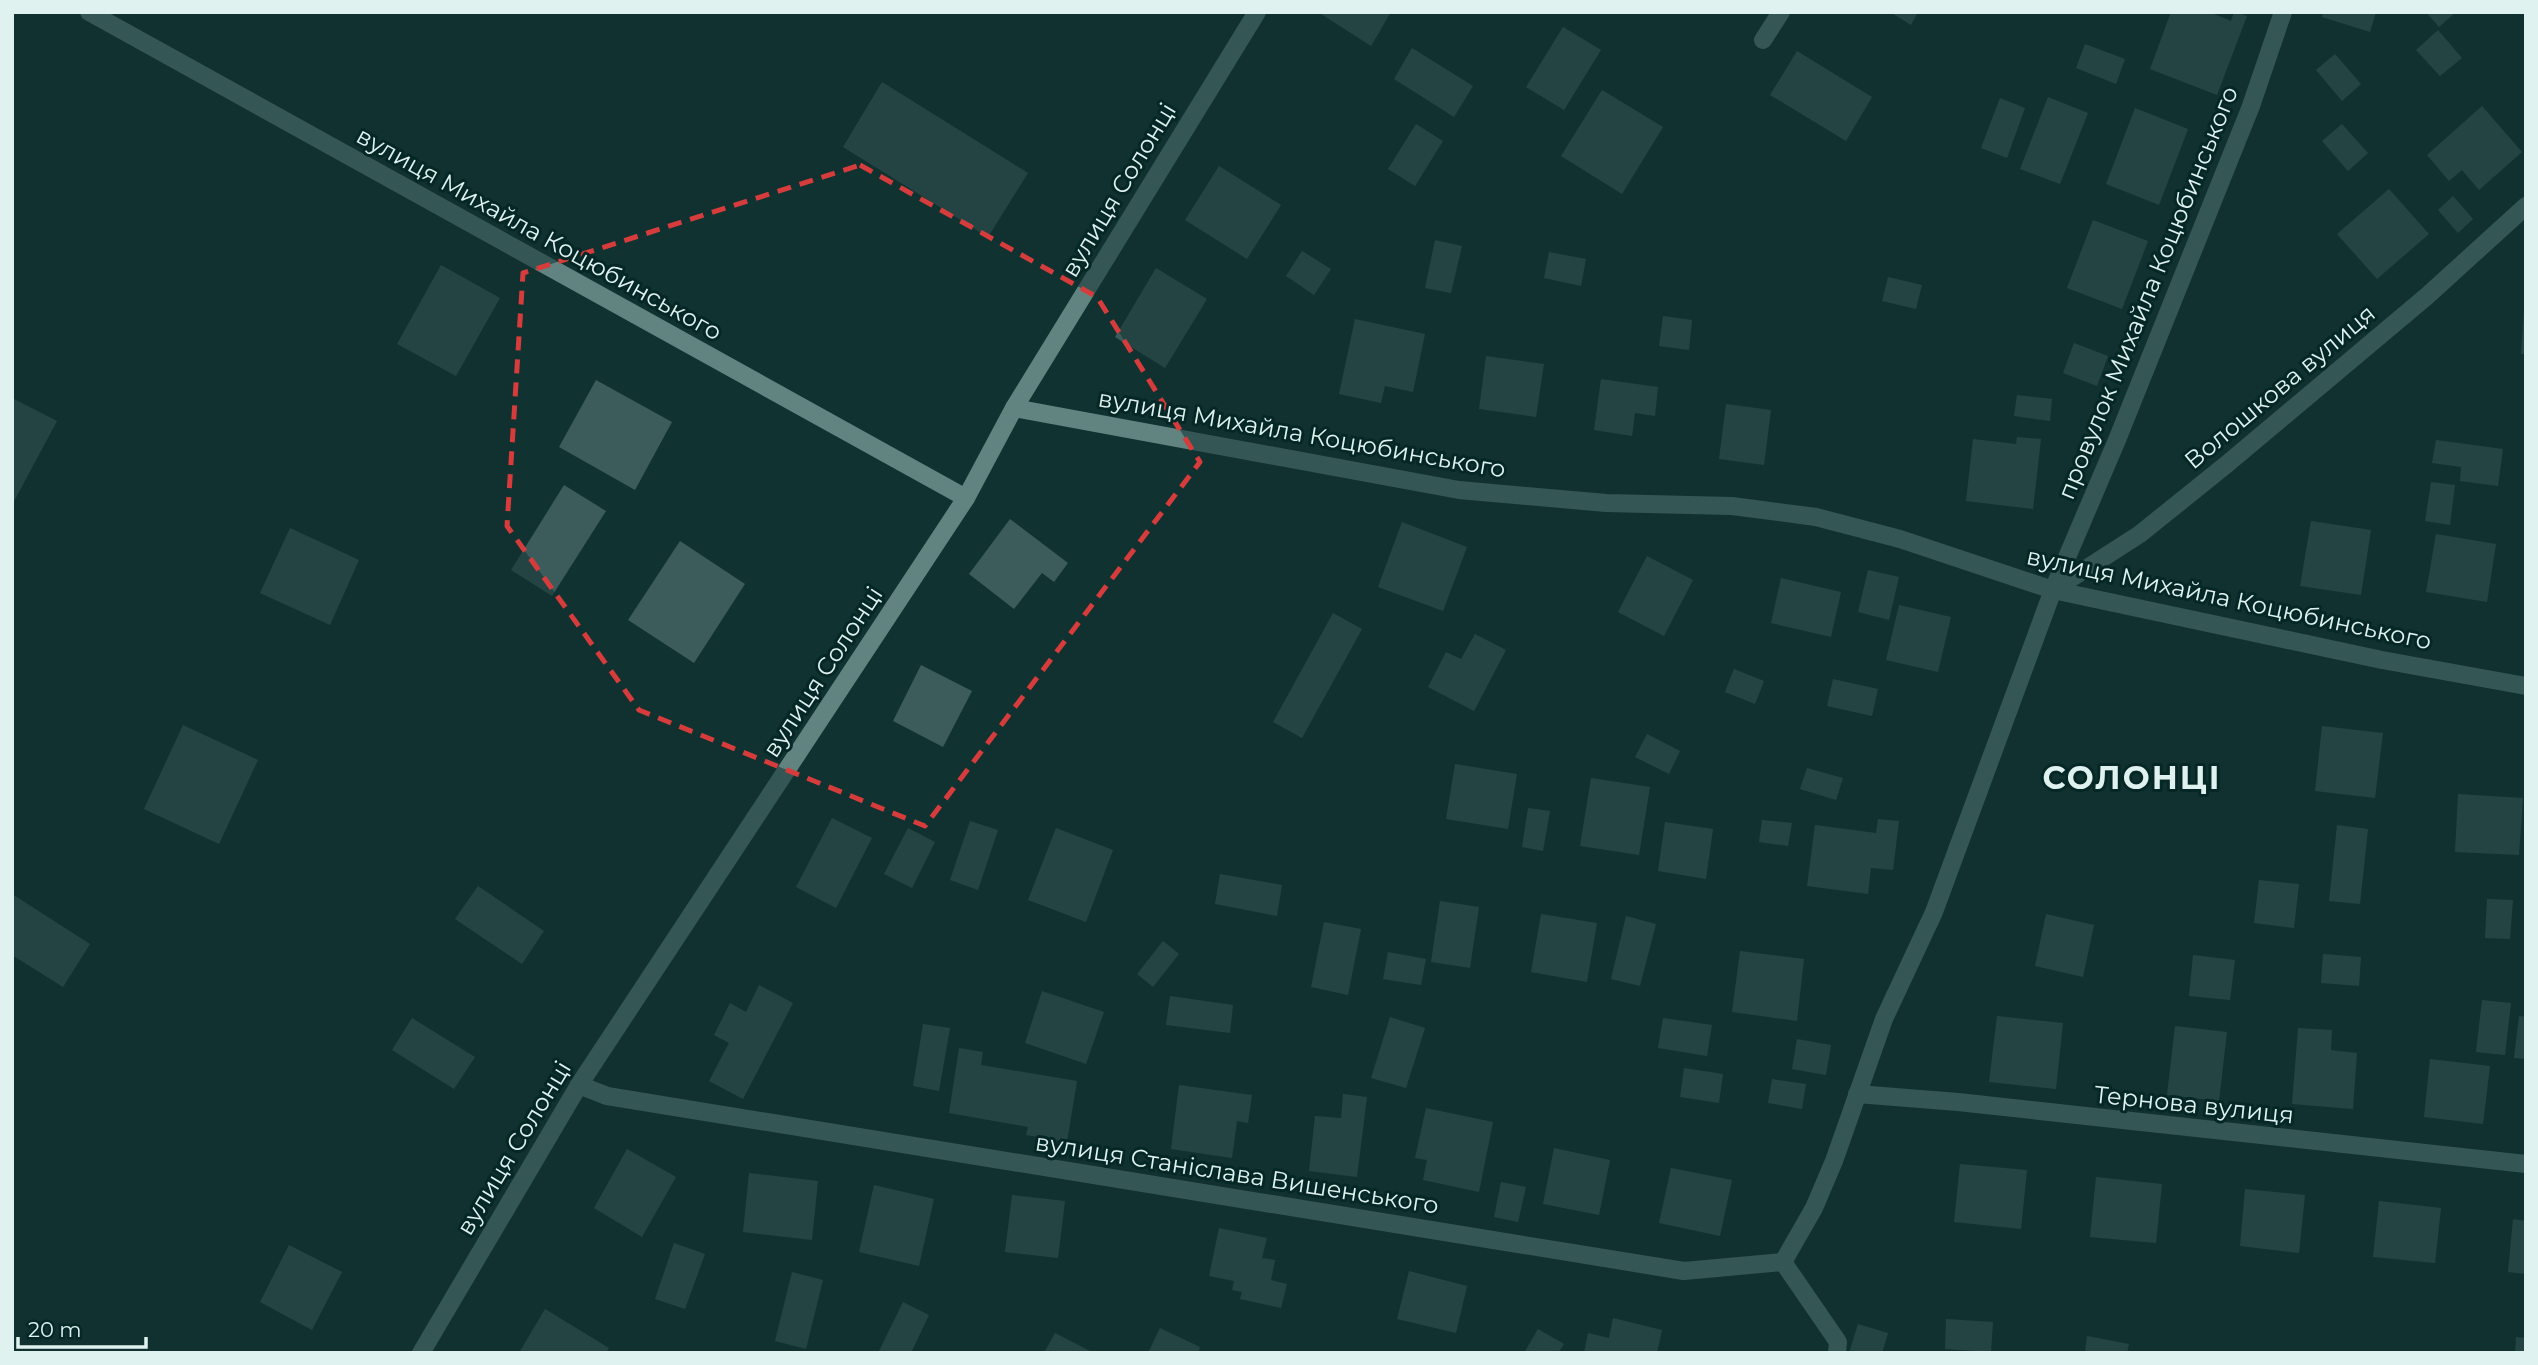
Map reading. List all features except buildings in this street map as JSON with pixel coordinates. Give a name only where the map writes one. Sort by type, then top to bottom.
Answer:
[{"type":"street","name":"вулиця Михайла Коцюбинського","points":[[89,12],[966,498]]},
{"type":"street","name":"вулиця Солонці","points":[[421,1353],[579,1085],[966,498],[1014,408],[1257,12]]},
{"type":"street","points":[[1763,40],[1781,12]]},
{"type":"street","name":"провулок Михайла Коцюбинського","points":[[1783,1262],[1814,1208],[1834,1161],[1884,1019],[1934,912],[2053,590],[2126,419],[2251,106],[2283,12]]},
{"type":"street","name":"Волошкова вулиця","points":[[2053,590],[2140,534],[2227,464],[2427,296],[2526,206]]},
{"type":"street","name":"вулиця Михайла Коцюбинського","points":[[1014,408],[1459,490],[1606,503],[1732,506],[1816,517],[1900,539],[2053,590],[2382,660],[2526,686]]},
{"type":"street","name":"вулиця Станіслава Вишенського","points":[[579,1085],[607,1096],[1684,1271],[1783,1262]]},
{"type":"street","name":"Тернова вулиця","points":[[1857,1094],[1947,1101],[2526,1164]]},
{"type":"street","points":[[1783,1262],[1838,1342],[1836,1353]]},
{"type":"highlighted area","points":[[860,165],[1097,297],[1200,462],[925,826],[639,710],[507,526],[523,273]]},
{"type":"district","name":"СОЛОНЦІ","points":[[2132,778]]}]
